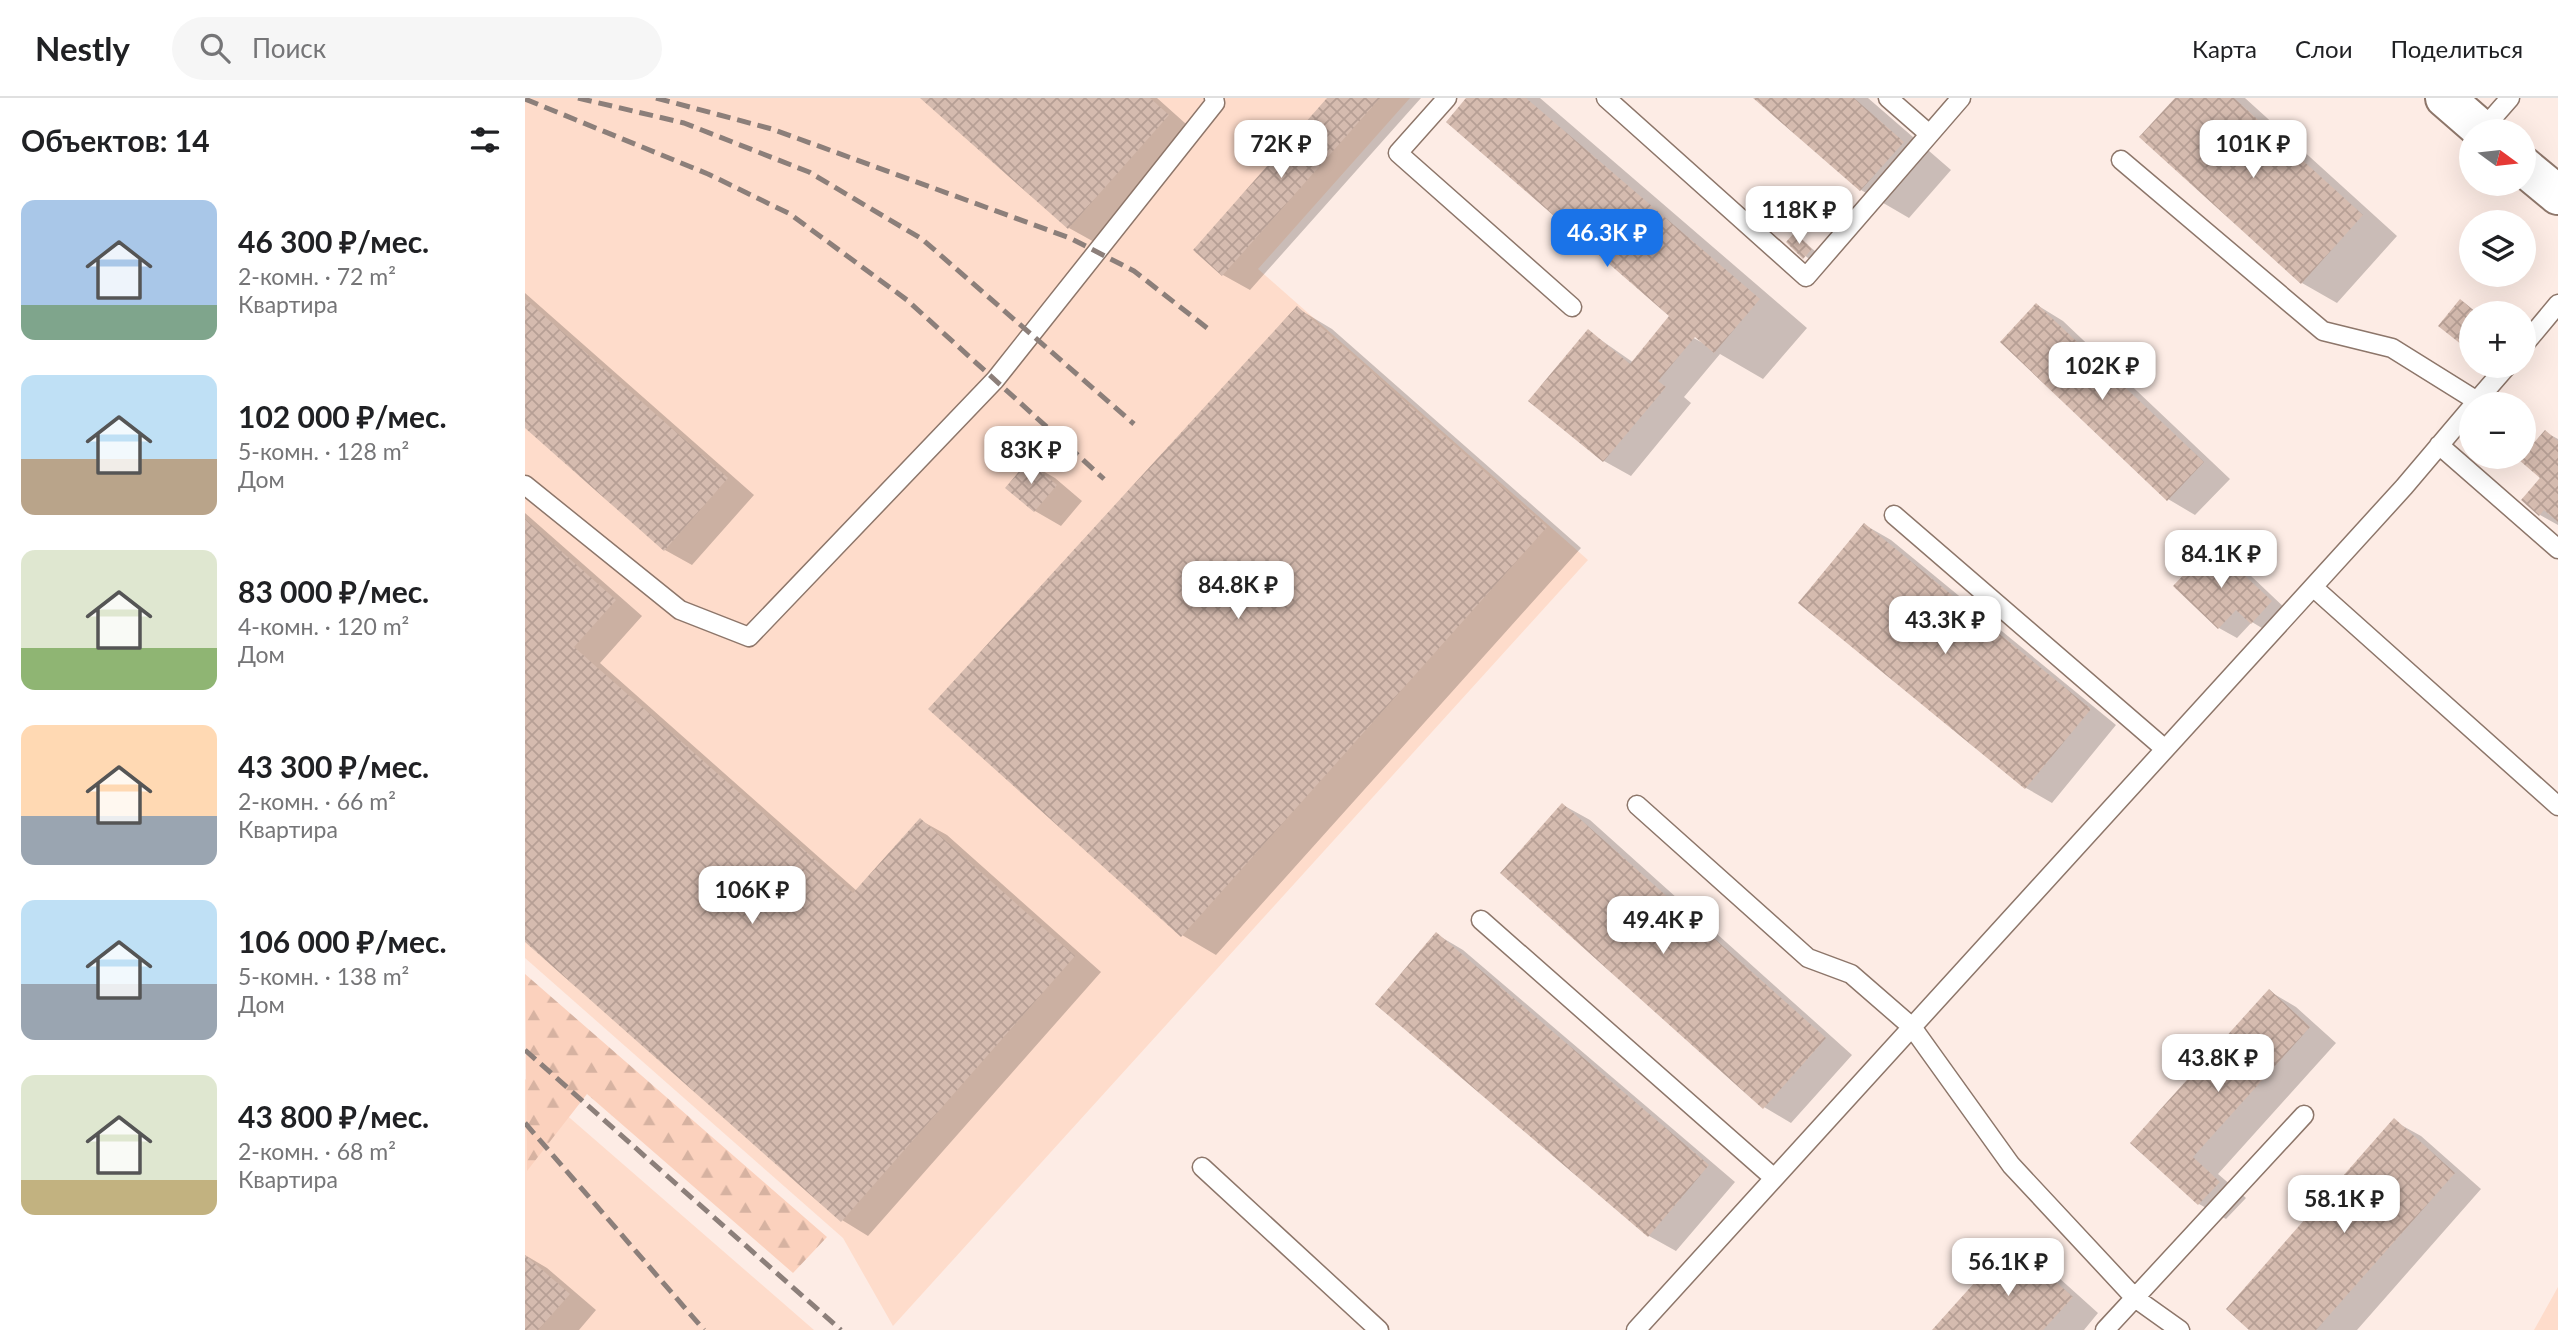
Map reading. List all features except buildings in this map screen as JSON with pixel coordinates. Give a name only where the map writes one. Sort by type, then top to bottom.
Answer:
[{"type":"main road","points":[[2445,98],[2469,119]]},
{"type":"main road","points":[[2536,177],[2558,195]]},
{"type":"lane","points":[[525,485],[680,610],[749,637],[995,380],[1215,103],[1214,98]]},
{"type":"lane","points":[[1447,98],[1398,153],[1572,307]]},
{"type":"lane","points":[[1607,98],[1806,276],[1961,98]]},
{"type":"lane","points":[[1888,98],[1928,133]]},
{"type":"lane","points":[[2493,119],[2510,98]]},
{"type":"lane","points":[[2121,160],[2323,331],[2392,348],[2459,395]]},
{"type":"lane","points":[[2536,330],[2558,304]]},
{"type":"lane","points":[[2485,392],[2497,378]]},
{"type":"lane","points":[[1636,1330],[2313,587],[2459,422]]},
{"type":"lane","points":[[2439,445],[2558,549]]},
{"type":"lane","points":[[1894,515],[2165,749]]},
{"type":"lane","points":[[2313,587],[2558,806]]},
{"type":"lane","points":[[1637,805],[1808,958],[1851,974],[1912,1027],[2011,1165],[2135,1298],[2180,1330]]},
{"type":"lane","points":[[1481,920],[1774,1178]]},
{"type":"lane","points":[[2105,1330],[2304,1115]]},
{"type":"lane","points":[[1202,1167],[1379,1330]]},
{"type":"shaded area","points":[[525,98],[1410,98],[1258,269],[1588,560],[893,1326],[843,1238],[525,958]]},
{"type":"shaded area","points":[[525,1079],[814,1330],[525,1330]]},
{"type":"shaded area","points":[[2558,1287],[2558,1330],[2534,1330]]},
{"type":"green space","points":[[525,974],[827,1237],[793,1273],[587,1094],[527,1171]]},
{"type":"railway","points":[[578,98],[684,123],[809,172],[922,239],[1134,424]]},
{"type":"railway","points":[[656,98],[772,129],[1070,238],[1134,271],[1211,331]]},
{"type":"railway","points":[[525,99],[708,174],[790,214],[907,300],[1104,479]]},
{"type":"railway","points":[[525,1050],[841,1330]]},
{"type":"railway","points":[[525,1123],[704,1330]]}]
